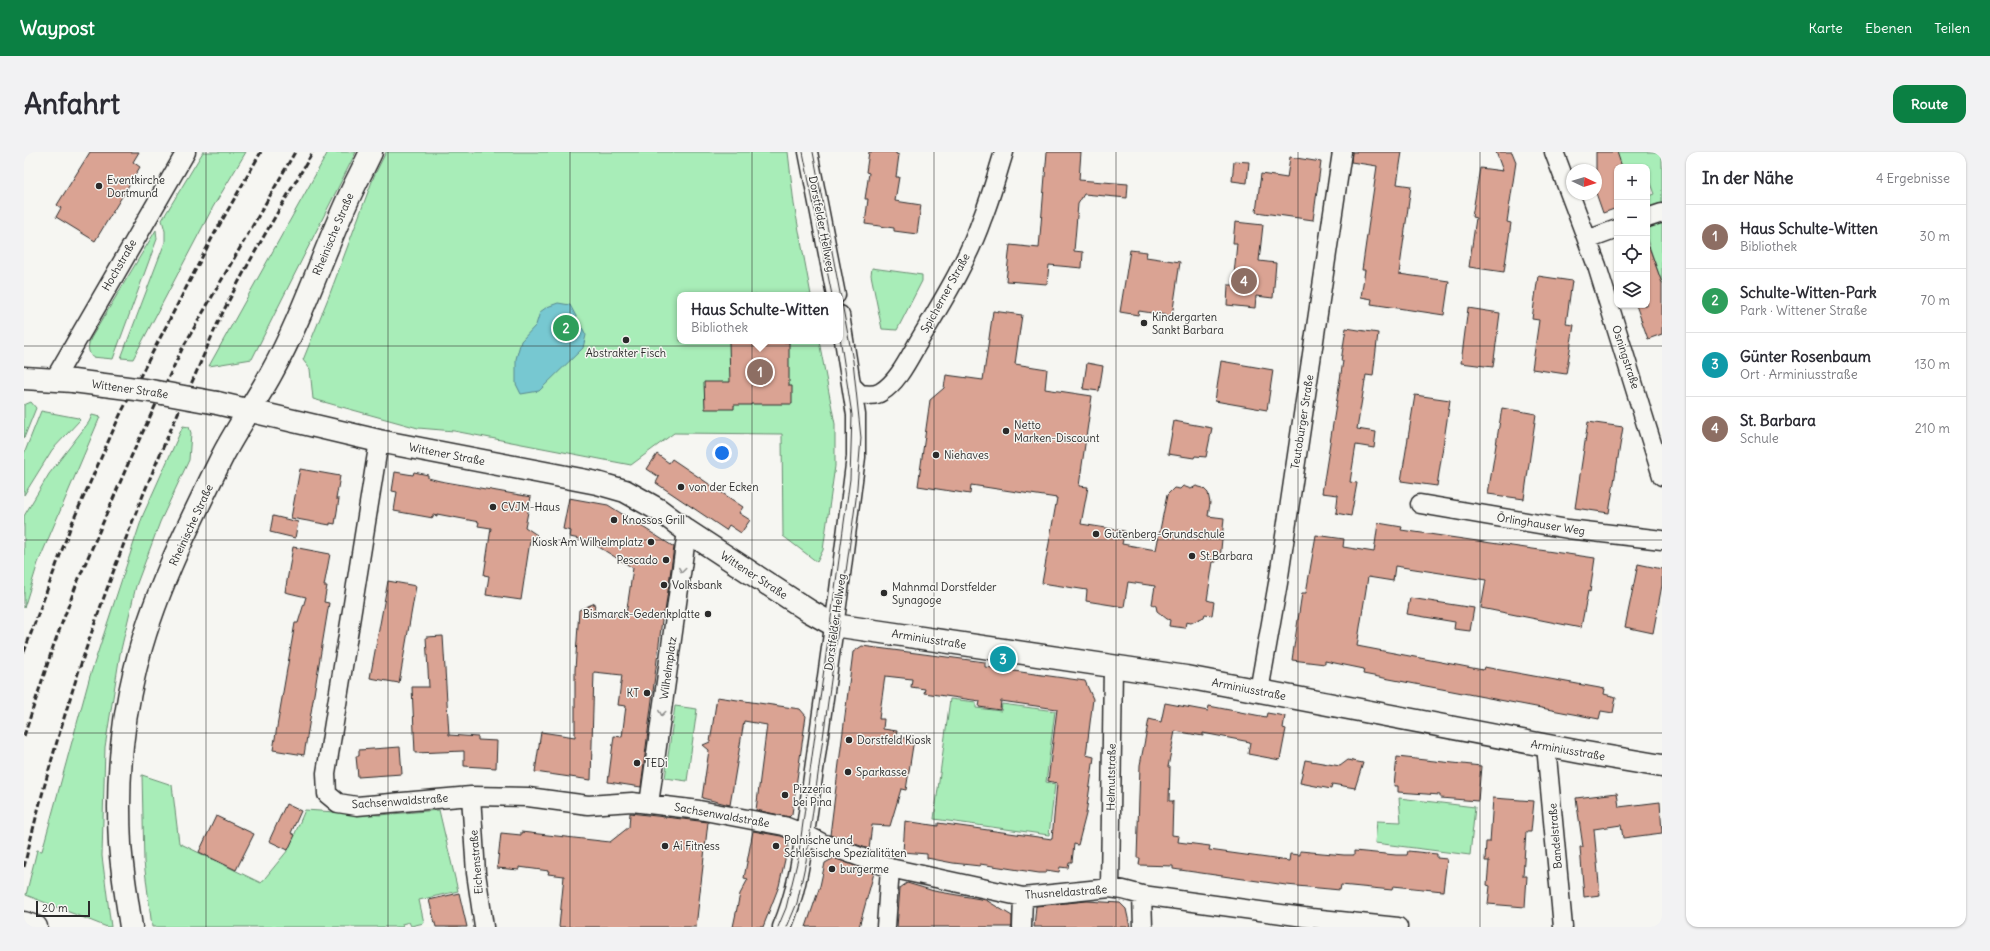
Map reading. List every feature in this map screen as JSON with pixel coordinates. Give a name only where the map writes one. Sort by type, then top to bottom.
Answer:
[{"type":"main road","name":"Rheinische Straße","points":[[131,927],[120,846],[120,802],[123,743],[134,671],[146,631],[181,544],[224,453],[276,365],[304,305],[349,197],[371,152]]},
{"type":"main road","name":"Wittener Straße","points":[[24,378],[151,390],[217,403],[379,441],[597,483],[625,491],[659,510],[687,532],[809,611],[834,625]]},
{"type":"main road","name":"Arminiusstraße","points":[[834,625],[1113,665],[1259,691],[1546,746],[1662,766]]},
{"type":"main road","points":[[24,923],[36,927]]},
{"type":"street","name":"Hochstraße","points":[[64,381],[186,152]]},
{"type":"street","name":"Dorstfelder Hellweg","points":[[808,152],[835,292]]},
{"type":"street","name":"Spicherner Straße","points":[[852,386],[860,394],[870,396],[880,393],[888,387],[904,366],[955,278],[970,247],[982,220],[1004,152]]},
{"type":"street","name":"Teutoburger Straße","points":[[1259,691],[1279,577],[1342,152]]},
{"type":"street","name":"Osningstraße","points":[[1554,152],[1587,240],[1637,392],[1662,476]]},
{"type":"street","points":[[1650,217],[1662,213]]},
{"type":"street","points":[[1587,240],[1614,230]]},
{"type":"street","name":"Dorstfelder Hellweg","points":[[782,927],[791,906],[806,834],[856,457],[856,415],[843,333]]},
{"type":"street","name":"Sachsenwaldstraße","points":[[379,441],[330,744],[326,773],[327,794],[338,803],[357,806],[471,796],[528,797],[588,805],[632,802],[699,810],[784,826],[806,834]]},
{"type":"street","name":"Örlinghauser Weg","points":[[1420,504],[1568,529],[1662,540]]},
{"type":"street","name":"Wilhelmplatz","points":[[649,804],[687,532]]},
{"type":"street","name":"Helmutstraße","points":[[1110,888],[1113,665]]},
{"type":"street","name":"Bandelstraße","points":[[1546,746],[1563,927]]},
{"type":"street","name":"Eichenstraße","points":[[471,796],[476,873],[484,927]]},
{"type":"street","name":"Thusneldastraße","points":[[806,834],[822,843],[890,868],[1023,896],[1110,888],[1142,895],[1310,922],[1398,927]]},
{"type":"street","points":[[886,927],[890,868]]},
{"type":"street","points":[[1142,895],[1143,927]]},
{"type":"street","points":[[1022,927],[1023,896]]},
{"type":"green space","points":[[203,152],[246,152],[213,207],[133,359],[121,358],[165,242],[165,231],[162,220]]},
{"type":"green space","points":[[328,152],[356,152],[252,359],[209,366]]},
{"type":"green space","points":[[386,152],[788,152],[794,204],[810,292],[677,292],[677,344],[820,344],[835,424],[835,466],[823,550],[817,562],[783,536],[782,434],[674,433],[631,465],[454,431],[418,428],[313,399],[310,369],[303,360],[329,296],[374,176]]},
{"type":"green space","points":[[1616,152],[1662,152],[1662,283],[1650,249],[1650,196],[1655,194],[1650,181],[1650,164],[1621,164]]},
{"type":"green space","points":[[156,230],[157,239],[113,359],[92,357],[88,348],[91,338]]},
{"type":"green space","points":[[872,268],[922,275],[922,281],[897,330],[882,329],[871,275]]},
{"type":"green space","points":[[31,402],[36,408],[24,438],[24,405]]},
{"type":"green space","points":[[41,411],[78,418],[80,420],[52,450],[24,495],[24,454]]},
{"type":"green space","points":[[92,415],[100,417],[38,563],[24,608],[24,516],[49,474],[89,422]]},
{"type":"green space","points":[[183,426],[189,427],[191,433],[189,460],[160,522],[136,586],[120,654],[105,747],[102,856],[111,927],[107,927],[26,895],[37,850],[42,851],[90,676],[143,515]]},
{"type":"green space","points":[[950,699],[976,702],[976,708],[1001,711],[1002,704],[1055,711],[1046,782],[1055,784],[1049,835],[934,819]]},
{"type":"green space","points":[[675,706],[697,709],[687,781],[665,778]]},
{"type":"green space","points":[[142,775],[172,785],[179,843],[261,883],[288,850],[305,810],[380,815],[439,810],[458,891],[419,900],[424,923],[411,926],[409,922],[402,924],[403,927],[152,927],[144,862]]},
{"type":"green space","points":[[1399,798],[1475,807],[1470,855],[1375,843],[1377,821],[1401,822]]},
{"type":"water","points":[[558,303],[570,305],[586,335],[583,348],[539,391],[521,394],[516,384],[516,359],[521,341],[536,325],[540,312],[547,307]]},
{"type":"building","name":"Eventkirche Dortmund","points":[[90,152],[139,152],[133,162],[140,167],[95,241],[56,217],[61,208],[57,205]]},
{"type":"building","points":[[869,152],[896,152],[896,154],[899,155],[896,177],[899,177],[895,201],[921,205],[917,234],[894,231],[894,228],[865,224],[868,199],[865,199],[869,173],[866,172]]},
{"type":"building","points":[[1047,152],[1081,152],[1079,180],[1128,184],[1127,198],[1084,194],[1078,204],[1074,251],[1083,252],[1082,268],[1049,265],[1047,284],[1006,281],[1010,245],[1039,248]]},
{"type":"building","points":[[1352,152],[1402,152],[1397,184],[1411,186],[1399,274],[1449,281],[1444,315],[1371,304],[1372,299],[1361,297],[1365,270],[1362,270],[1377,166],[1351,162]]},
{"type":"building","points":[[1496,152],[1512,152],[1516,162],[1507,222],[1511,223],[1504,272],[1469,267],[1476,218],[1472,217],[1480,168],[1503,171]]},
{"type":"building","points":[[1596,152],[1617,152],[1621,164],[1614,164],[1614,209],[1603,213],[1598,200],[1602,200],[1602,164],[1596,164]]},
{"type":"building","points":[[1290,157],[1321,162],[1313,220],[1256,212],[1261,174],[1287,178]]},
{"type":"building","points":[[1234,161],[1249,162],[1247,183],[1232,181]]},
{"type":"building","points":[[1235,222],[1263,225],[1259,261],[1276,263],[1273,298],[1256,296],[1255,308],[1227,305],[1228,285],[1233,285],[1237,243],[1233,243]]},
{"type":"building","points":[[1130,250],[1147,252],[1146,257],[1180,262],[1172,316],[1139,311],[1138,315],[1120,312]]},
{"type":"building","points":[[1650,250],[1662,283],[1662,334],[1648,339],[1637,308],[1650,308]]},
{"type":"building","points":[[1538,276],[1572,281],[1566,324],[1574,325],[1566,374],[1532,369],[1539,320],[1532,319]]},
{"type":"building","points":[[1468,308],[1500,313],[1493,367],[1461,363]]},
{"type":"building","points":[[993,311],[1022,315],[1015,364],[1047,369],[1045,389],[1092,396],[1079,486],[1088,487],[1081,524],[1125,531],[1122,544],[1156,550],[1167,495],[1174,488],[1180,489],[1183,486],[1191,489],[1196,486],[1203,488],[1208,493],[1210,503],[1208,516],[1224,518],[1220,560],[1216,559],[1216,562],[1213,562],[1207,600],[1214,602],[1212,615],[1205,614],[1204,617],[1191,623],[1186,622],[1185,628],[1169,626],[1170,620],[1157,611],[1156,606],[1152,604],[1155,586],[1128,582],[1124,607],[1086,601],[1087,590],[1042,583],[1057,498],[971,485],[970,494],[918,486],[930,400],[944,388],[946,375],[983,380]]},
{"type":"building","points":[[1346,328],[1378,333],[1373,376],[1366,375],[1357,429],[1376,432],[1374,448],[1356,445],[1350,482],[1357,483],[1351,516],[1336,513],[1338,495],[1322,493],[1343,361],[1341,361]]},
{"type":"building","points":[[729,344],[789,344],[789,386],[792,386],[792,404],[751,404],[734,405],[734,409],[705,409],[704,382],[730,382]]},
{"type":"building","points":[[1221,361],[1273,370],[1267,410],[1215,401]]},
{"type":"building","points":[[1087,363],[1103,366],[1099,391],[1083,389]]},
{"type":"building","points":[[1415,395],[1450,400],[1437,486],[1401,481]]},
{"type":"building","points":[[1502,408],[1536,414],[1524,499],[1488,494]]},
{"type":"building","points":[[1174,421],[1212,428],[1206,457],[1195,456],[1194,458],[1168,454]]},
{"type":"building","points":[[1588,422],[1623,427],[1609,513],[1575,508]]},
{"type":"building","points":[[657,454],[669,463],[672,459],[743,507],[739,513],[750,520],[741,533],[729,525],[726,530],[656,483],[659,477],[647,469]]},
{"type":"building","points":[[300,469],[340,476],[336,499],[339,499],[335,524],[330,523],[330,525],[291,518]]},
{"type":"building","points":[[395,472],[413,475],[414,472],[428,475],[428,478],[440,481],[531,497],[525,527],[537,535],[530,541],[521,600],[486,595],[489,576],[484,575],[491,528],[478,526],[479,522],[437,514],[437,516],[433,515],[433,518],[394,511],[397,492],[392,491]]},
{"type":"building","points":[[569,498],[608,505],[674,547],[665,612],[663,612],[641,787],[608,782],[614,736],[622,737],[626,706],[618,705],[622,675],[594,672],[591,780],[535,772],[541,732],[575,737],[575,670],[579,610],[595,603],[594,611],[626,615],[633,568],[589,541],[570,537],[571,531],[563,529]]},
{"type":"building","points":[[273,516],[298,522],[295,538],[270,532]]},
{"type":"building","points":[[1378,523],[1402,527],[1401,530],[1595,558],[1590,592],[1588,591],[1581,628],[1481,608],[1486,580],[1395,566],[1393,581],[1368,577],[1357,646],[1483,670],[1484,667],[1605,689],[1604,694],[1616,697],[1613,713],[1601,711],[1599,719],[1363,674],[1364,669],[1325,661],[1325,664],[1292,660],[1302,593],[1306,593],[1316,535],[1344,539],[1343,547],[1374,552]]},
{"type":"building","points":[[293,547],[330,554],[324,586],[327,586],[324,602],[329,603],[304,755],[273,750],[295,623],[298,623],[306,597],[285,592]]},
{"type":"building","points":[[1638,564],[1662,569],[1662,585],[1653,633],[1625,627]]},
{"type":"building","points":[[388,581],[416,586],[399,683],[370,678]]},
{"type":"building","points":[[1410,598],[1474,608],[1470,631],[1454,629],[1455,622],[1407,614]]},
{"type":"building","points":[[443,636],[449,735],[478,737],[478,740],[497,741],[496,768],[464,766],[464,751],[415,753],[412,687],[429,687],[426,637]]},
{"type":"building","points":[[862,646],[985,662],[985,667],[1085,681],[1093,699],[1086,755],[1094,757],[1086,814],[1078,845],[1074,844],[1072,862],[1069,862],[1068,868],[1060,867],[1059,872],[1046,870],[1046,873],[1039,873],[980,864],[980,866],[953,863],[927,858],[927,854],[903,852],[905,821],[938,826],[938,823],[1052,839],[1057,783],[1048,781],[1057,709],[1001,701],[1000,710],[979,707],[980,701],[924,693],[925,689],[911,687],[912,679],[885,676],[879,719],[884,719],[883,729],[897,731],[896,737],[914,739],[906,790],[901,789],[890,826],[872,825],[869,849],[830,835],[853,652]]},
{"type":"building","points":[[717,697],[800,709],[806,716],[792,814],[789,817],[756,810],[767,725],[744,721],[730,805],[702,798],[709,750],[703,745],[710,742]]},
{"type":"building","points":[[1165,703],[1208,711],[1209,706],[1266,717],[1267,713],[1285,716],[1283,728],[1286,729],[1280,760],[1248,754],[1250,742],[1203,733],[1203,736],[1175,731],[1168,767],[1170,767],[1169,801],[1173,801],[1172,835],[1179,836],[1178,842],[1210,846],[1209,850],[1289,861],[1290,854],[1300,855],[1300,851],[1344,855],[1354,855],[1354,851],[1396,855],[1407,855],[1408,851],[1437,854],[1437,858],[1447,859],[1443,891],[1393,886],[1392,890],[1341,885],[1340,890],[1286,885],[1173,869],[1173,866],[1139,865],[1140,858],[1137,858],[1140,765],[1149,719],[1161,722]]},
{"type":"building","points":[[400,747],[402,774],[358,777],[356,756],[359,756],[359,750]]},
{"type":"building","points":[[1397,757],[1481,766],[1478,801],[1440,798],[1440,795],[1398,792],[1398,786],[1394,786]]},
{"type":"building","points":[[1305,760],[1340,766],[1348,760],[1363,763],[1355,788],[1332,784],[1331,789],[1300,783]]},
{"type":"building","points":[[1617,793],[1619,807],[1660,802],[1662,833],[1623,838],[1621,825],[1594,829],[1600,895],[1584,897],[1580,847],[1583,847],[1576,798]]},
{"type":"building","points":[[1493,798],[1534,801],[1531,832],[1526,832],[1523,876],[1527,876],[1525,907],[1488,904],[1490,886],[1487,885],[1489,861],[1485,861],[1486,842],[1490,842]]},
{"type":"building","points":[[286,804],[301,811],[291,833],[295,835],[288,850],[269,841]]},
{"type":"building","points":[[630,813],[708,822],[696,927],[559,927],[564,876],[548,874],[549,871],[519,867],[519,870],[497,868],[501,833],[521,835],[521,832],[610,842],[629,827]]},
{"type":"building","points":[[216,816],[254,834],[236,870],[199,852]]},
{"type":"building","points":[[753,831],[781,836],[786,838],[789,842],[779,886],[763,927],[733,927],[740,894],[748,879],[744,878]]},
{"type":"building","points":[[834,858],[874,873],[859,927],[806,927],[820,886],[825,863]]},
{"type":"building","points":[[907,883],[934,891],[986,900],[1012,916],[1012,927],[897,927],[900,888]]},
{"type":"building","points":[[459,893],[467,927],[436,927],[429,900]]},
{"type":"building","points":[[1087,901],[1120,903],[1126,909],[1130,927],[1034,927],[1036,906]]},
{"type":"tram line","points":[[803,152],[831,292]]},
{"type":"tram line","points":[[813,152],[840,292]]},
{"type":"tram line","points":[[787,927],[797,903],[806,861],[856,499],[861,438],[853,361],[843,309]]},
{"type":"tram line","points":[[778,927],[786,908],[798,859],[850,479],[852,415],[841,344]]},
{"type":"railway","points":[[24,652],[72,523],[120,415],[212,238],[261,152]]},
{"type":"railway","points":[[24,736],[53,647],[77,583],[131,457],[182,349],[295,152]]},
{"type":"railway","points":[[24,867],[39,806],[74,685],[115,567],[138,508],[225,308],[313,152]]},
{"type":"place","name":"Eventkirche Dortmund","points":[[99,186]]},
{"type":"place","name":"St. Barbara","points":[[1244,281]]},
{"type":"place","name":"Kindergarten Sankt Barbara","points":[[1144,323]]},
{"type":"place","name":"Schulte-Witten-Park","points":[[566,328]]},
{"type":"place","name":"Abstrakter Fisch","points":[[626,340]]},
{"type":"place","name":"Haus Schulte-Witten","points":[[760,372]]},
{"type":"place","name":"Netto Marken-Discount","points":[[1006,431]]},
{"type":"place","name":"Niehaves","points":[[936,455]]},
{"type":"place","name":"von der Ecken","points":[[681,487]]},
{"type":"place","name":"CVJM-Haus","points":[[493,507]]},
{"type":"place","name":"Knossos Grill","points":[[614,520]]},
{"type":"place","name":"Gutenberg-Grundschule","points":[[1096,534]]},
{"type":"place","name":"Kiosk Am Wilhelmplatz","points":[[651,542]]},
{"type":"place","name":"St.Barbara","points":[[1192,556]]},
{"type":"place","name":"Pescado","points":[[666,560]]},
{"type":"place","name":"Volksbank","points":[[664,585]]},
{"type":"place","name":"Mahnmal Dorstfelder Synagoge","points":[[884,593]]},
{"type":"place","name":"Bismarck-Gedenkplatte","points":[[708,614]]},
{"type":"place","name":"Günter Rosenbaum","points":[[1003,659]]},
{"type":"place","name":"KT","points":[[647,693]]},
{"type":"place","name":"Dorstfeld Kiosk","points":[[849,740]]},
{"type":"place","name":"TEDi","points":[[637,763]]},
{"type":"place","name":"Sparkasse","points":[[848,772]]},
{"type":"place","name":"Pizzeria bei Pina","points":[[785,795]]},
{"type":"place","name":"Ai Fitness","points":[[665,846]]},
{"type":"place","name":"Polnische und Schlesische Spezialitäten","points":[[776,846]]},
{"type":"place","name":"burgerme","points":[[832,869]]}]
